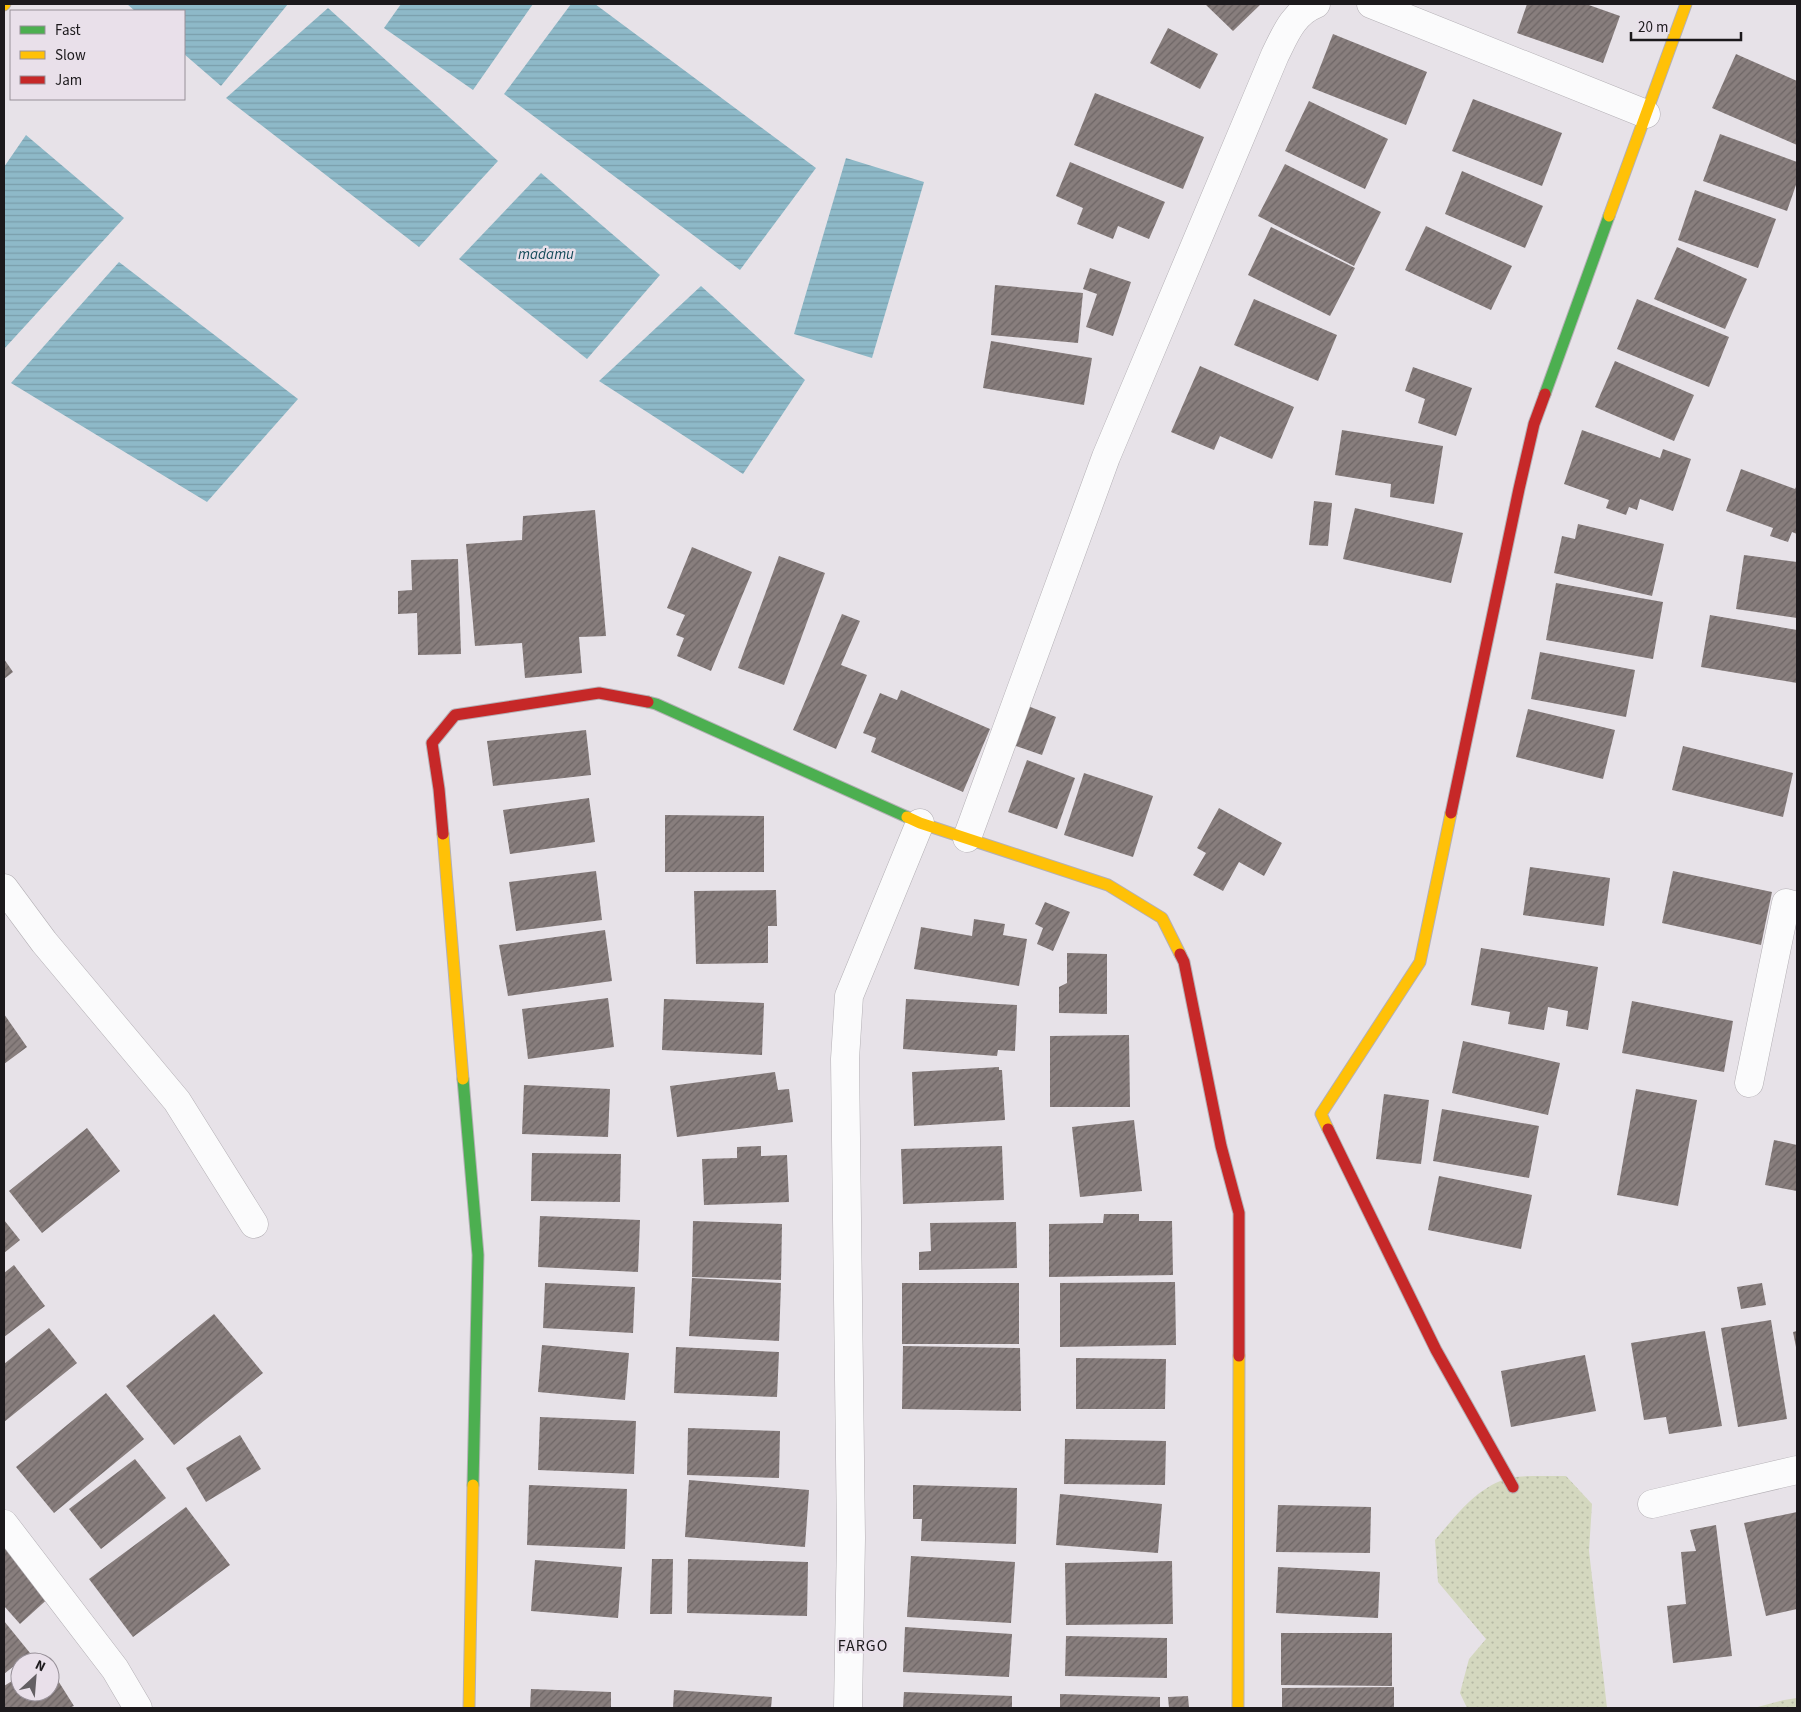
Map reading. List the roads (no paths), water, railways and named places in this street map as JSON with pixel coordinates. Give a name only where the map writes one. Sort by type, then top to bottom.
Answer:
[{"type":"street","points":[[967,838],[1110,448],[1275,55],[1290,23],[1309,7],[1316,4]]},
{"type":"street","points":[[1371,4],[1646,114]]},
{"type":"street","points":[[1513,1487],[1436,1350],[1321,1114],[1420,962],[1534,424],[1686,4]]},
{"type":"street","points":[[469,1708],[478,1254],[438,789],[432,744],[455,715],[599,693],[656,704],[920,822],[1108,885],[1162,918],[1184,962],[1221,1146],[1239,1213],[1238,1708]]},
{"type":"street","points":[[848,1708],[850,1538],[844,1059],[850,996],[920,822]]},
{"type":"street","points":[[4,888],[44,942],[177,1101],[254,1224]]},
{"type":"street","points":[[1749,1083],[1786,903],[1797,906]]},
{"type":"street","points":[[1652,1504],[1797,1470]]},
{"type":"street","points":[[4,1524],[115,1669],[138,1708]]},
{"type":"water","points":[[127,4],[288,4],[221,86],[185,55],[185,10],[134,10]]},
{"type":"water","points":[[401,4],[533,4],[473,90],[384,28]]},
{"type":"water","points":[[571,4],[595,4],[816,168],[740,270],[504,94]]},
{"type":"water","points":[[328,8],[498,161],[419,247],[226,98]]},
{"type":"water","points":[[26,135],[124,218],[4,349],[4,167]]},
{"type":"water","points":[[846,158],[924,182],[872,358],[794,334]]},
{"type":"water","name":"madamu","points":[[541,173],[660,275],[587,359],[459,259]]},
{"type":"water","points":[[119,262],[298,399],[207,502],[11,383]]},
{"type":"water","points":[[701,286],[805,380],[743,474],[599,381]]},
{"type":"district","name":"FARGO","points":[[863,1646]]}]
